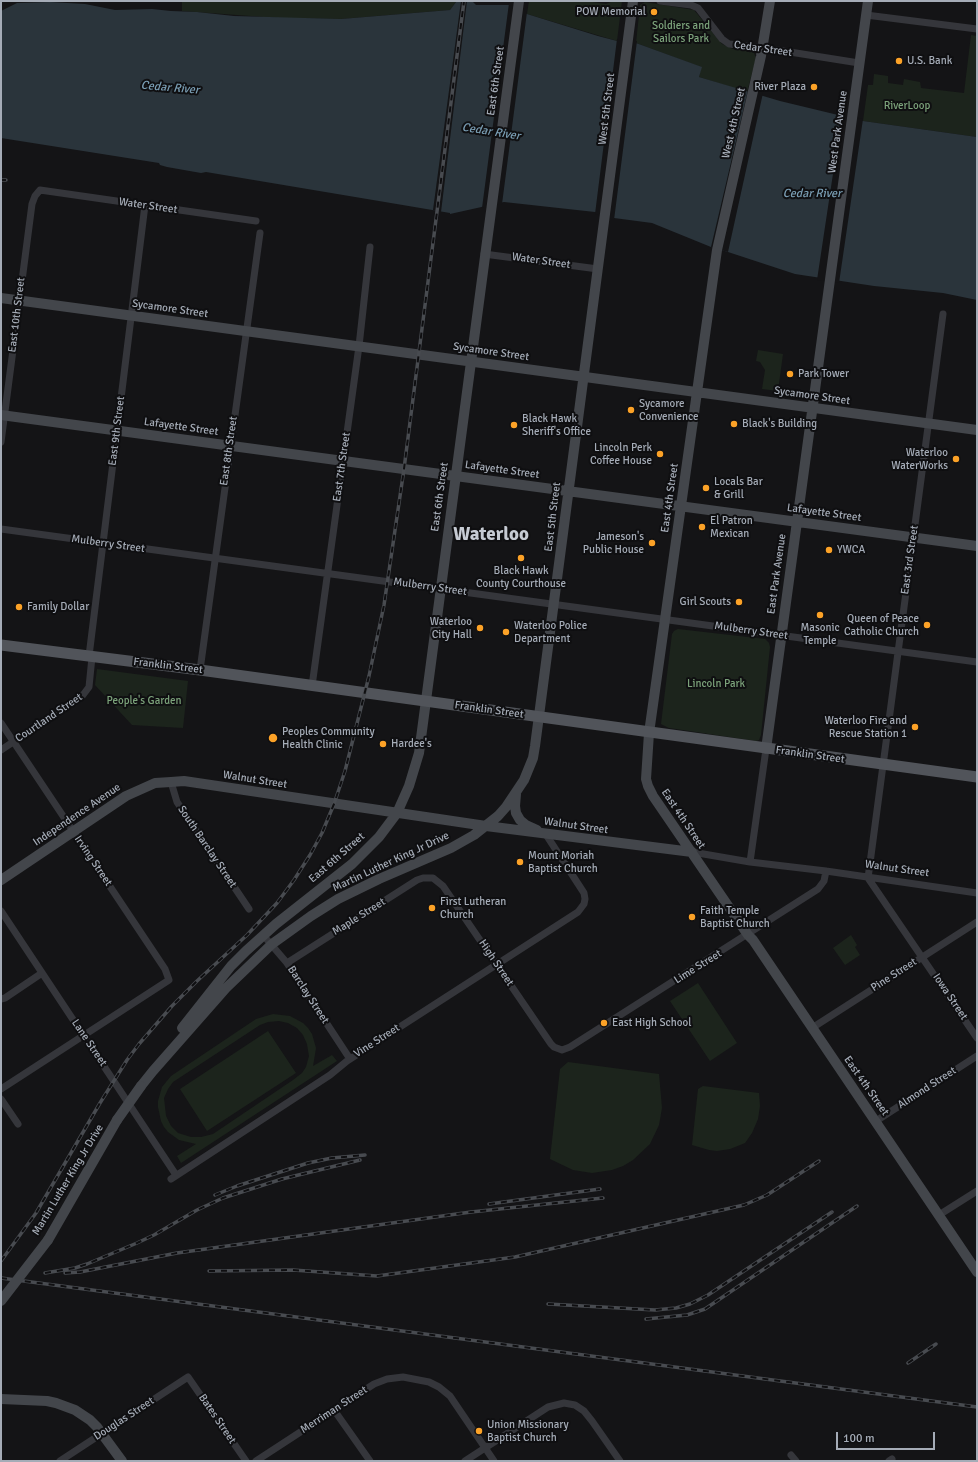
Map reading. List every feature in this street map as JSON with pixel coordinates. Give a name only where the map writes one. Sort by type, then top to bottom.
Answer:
[{"type":"main road","name":"Franklin Street","points":[[1,645],[200,670],[977,777]]},
{"type":"street","name":"East 6th Street","points":[[263,935],[362,855],[379,837],[397,813],[409,786],[419,753],[484,254],[519,1]]},
{"type":"street","name":"West 5th Street","points":[[605,219],[633,1]]},
{"type":"street","name":"Cedar Street","points":[[660,1],[691,5],[698,8],[722,39],[730,44],[859,63]]},
{"type":"street","name":"West 4th Street","points":[[718,250],[763,49],[770,1]]},
{"type":"street","name":"West Park Avenue","points":[[828,289],[868,1]]},
{"type":"street","points":[[866,15],[977,29]]},
{"type":"street","name":"Water Street","points":[[40,190],[256,221]]},
{"type":"street","name":"East 10th Street","points":[[1,442],[3,415],[32,204],[35,196],[40,190]]},
{"type":"street","name":"East 9th Street","points":[[91,657],[145,205]]},
{"type":"street","name":"East 5th Street","points":[[486,826],[506,807],[516,794],[524,780],[533,758],[605,219]]},
{"type":"street","name":"East 8th Street","points":[[200,670],[214,558],[260,233]]},
{"type":"street","name":"East 7th Street","points":[[312,686],[359,346],[370,247]]},
{"type":"street","name":"East 4th Street","points":[[718,250],[649,733],[646,772],[648,786],[977,1272]]},
{"type":"street","name":"Water Street","points":[[484,254],[598,269]]},
{"type":"street","name":"East Park Avenue","points":[[750,862],[828,289]]},
{"type":"street","name":"Sycamore Street","points":[[1,298],[977,430]]},
{"type":"street","name":"East 3rd Street","points":[[868,878],[943,314]]},
{"type":"street","name":"Lafayette Street","points":[[3,415],[977,546]]},
{"type":"street","name":"Mulberry Street","points":[[1,529],[977,662]]},
{"type":"street","name":"Courtland Street","points":[[1,750],[87,692],[89,688],[91,657]]},
{"type":"street","name":"Irving Street","points":[[1,723],[166,969],[169,980],[84,1035]]},
{"type":"street","name":"Walnut Street","points":[[171,782],[184,781],[486,826],[692,852],[750,862],[826,871],[977,893]]},
{"type":"street","name":"Independence Avenue","points":[[1,880],[126,796],[155,783],[171,782]]},
{"type":"street","name":"South Barclay Street","points":[[171,782],[177,802],[249,909]]},
{"type":"street","points":[[516,794],[516,813],[520,820],[526,825],[545,833]]},
{"type":"street","name":"Martin Luther King Jr Drive","points":[[1,1301],[48,1240],[117,1120],[141,1086],[226,988],[272,944],[338,899],[378,879],[451,848],[474,835],[486,826]]},
{"type":"street","name":"Vine Street","points":[[174,1177],[330,1075],[350,1059],[578,912],[584,904],[584,893],[545,833]]},
{"type":"street","name":"Lime Street","points":[[558,1049],[562,1050],[568,1048],[748,935],[818,889],[824,881],[826,871]]},
{"type":"street","name":"Maple Street","points":[[287,963],[417,880],[422,878],[433,878]]},
{"type":"street","name":"High Street","points":[[433,878],[443,886],[551,1044],[558,1049]]},
{"type":"street","name":"Iowa Street","points":[[868,878],[977,1038]]},
{"type":"street","name":"Lane Street","points":[[1,911],[84,1035],[174,1177]]},
{"type":"street","name":"Pine Street","points":[[812,1028],[977,922]]},
{"type":"street","name":"Martin Luther King Jr Drive","points":[[153,1071],[178,1033],[205,998],[231,966],[263,935]]},
{"type":"street","name":"Barclay Street","points":[[263,935],[287,963],[350,1059]]},
{"type":"street","points":[[1,999],[5,998],[42,973]]},
{"type":"street","points":[[1,1089],[84,1035]]},
{"type":"street","name":"Almond Street","points":[[876,1121],[977,1056]]},
{"type":"street","points":[[1,1099],[18,1124]]},
{"type":"street","points":[[939,1215],[977,1191]]},
{"type":"street","name":"Douglas Street","points":[[60,1461],[188,1377]]},
{"type":"street","name":"Bates Street","points":[[188,1377],[246,1461]]},
{"type":"street","name":"Merriman Street","points":[[256,1461],[374,1384],[387,1379],[403,1377],[429,1382],[439,1387],[450,1396],[494,1461]]},
{"type":"street","points":[[1,1399],[47,1401],[66,1406],[90,1420],[102,1433],[122,1461]]},
{"type":"street","points":[[465,1461],[548,1407],[558,1404],[570,1404],[579,1408],[588,1415],[620,1461]]},
{"type":"street","points":[[334,1410],[370,1461]]},
{"type":"green space","points":[[182,1],[460,1],[456,2],[450,10],[341,19],[278,18],[182,11]]},
{"type":"green space","points":[[529,1],[586,1],[606,4],[613,1],[622,1],[617,41],[527,14]]},
{"type":"green space","name":"Soldiers and Sailors Park","points":[[645,2],[694,10],[722,44],[733,49],[751,51],[754,53],[756,58],[747,92],[699,77],[701,67],[636,43],[640,5]]},
{"type":"green space","name":"RiverLoop","points":[[971,35],[977,36],[977,137],[863,121],[868,85],[873,85],[874,74],[888,76],[888,83],[903,85],[904,79],[920,82],[921,88],[964,93]]},
{"type":"green space","points":[[758,350],[783,354],[778,391],[762,389],[765,370],[760,362],[756,361]]},
{"type":"green space","name":"Lincoln Park","points":[[678,629],[765,639],[769,643],[770,647],[761,735],[759,740],[756,741],[669,728],[661,724],[672,634]]},
{"type":"green space","name":"People's Garden","points":[[97,669],[188,681],[183,728],[132,725],[95,685]]},
{"type":"green space","points":[[851,935],[857,945],[855,947],[860,955],[845,965],[833,948]]},
{"type":"green space","points":[[698,983],[737,1043],[710,1061],[670,1001]]},
{"type":"green space","points":[[273,1014],[290,1016],[303,1023],[312,1034],[316,1048],[313,1066],[332,1055],[337,1061],[181,1163],[177,1156],[196,1144],[179,1140],[164,1127],[158,1107],[162,1087],[171,1076],[256,1019]],"holes":[[[279,1021],[288,1023],[297,1028],[303,1035],[307,1044],[309,1056],[306,1067],[302,1073],[213,1134],[201,1137],[191,1137],[178,1133],[171,1126],[166,1116],[164,1098],[173,1082],[260,1025],[268,1022]]]},
{"type":"green space","points":[[268,1031],[296,1073],[207,1131],[180,1089]]},
{"type":"green space","points":[[568,1062],[659,1074],[662,1108],[659,1125],[650,1144],[633,1160],[623,1166],[612,1170],[592,1173],[573,1170],[550,1159],[560,1069]]},
{"type":"green space","points":[[703,1086],[759,1093],[760,1106],[758,1119],[752,1133],[745,1143],[730,1149],[717,1151],[692,1145],[698,1089]]},
{"type":"water","name":"Cedar River","points":[[472,1],[476,5],[509,5],[527,14],[598,36],[617,41],[636,43],[702,67],[699,77],[780,101],[863,121],[977,137],[977,300],[943,293],[874,286],[795,274],[711,247],[652,223],[614,218],[595,212],[504,202],[450,214],[206,172],[201,173],[167,167],[160,165],[159,163],[1,138],[1,11],[17,3],[50,2],[85,4],[115,10],[152,9],[234,16],[341,19],[450,10],[456,2]]},
{"type":"pier","points":[[461,1],[467,1],[441,212],[433,210]]},
{"type":"pier","points":[[509,3],[527,12],[502,204],[482,208]]},
{"type":"pier","points":[[617,39],[637,41],[614,220],[595,214]]},
{"type":"pier","points":[[748,90],[763,93],[728,252],[711,247]]},
{"type":"pier","points":[[842,114],[863,119],[839,283],[817,280]]},
{"type":"railway","points":[[1,1261],[36,1213],[100,1103],[127,1060],[172,1006],[247,935],[277,903],[310,855],[322,833],[334,804],[345,771],[369,676],[384,605],[404,469],[464,1]]},
{"type":"railway","points":[[1,180],[6,180]]},
{"type":"railway","points":[[215,1195],[237,1186],[308,1163],[332,1158],[365,1155]]},
{"type":"railway","points":[[45,1273],[75,1268],[137,1243],[197,1210],[223,1198],[282,1179],[360,1160]]},
{"type":"railway","points":[[209,1271],[293,1270],[377,1276],[515,1257],[744,1205],[767,1195],[819,1161]]},
{"type":"railway","points":[[489,1204],[600,1189]]},
{"type":"railway","points":[[65,1273],[80,1272],[177,1253],[471,1212],[603,1198]]},
{"type":"railway","points":[[646,1319],[687,1315],[705,1309],[857,1206]]},
{"type":"railway","points":[[548,1304],[655,1310],[676,1308],[690,1304],[708,1295],[832,1212]]},
{"type":"railway","points":[[1,1278],[977,1407]]},
{"type":"railway","points":[[908,1363],[936,1344]]},
{"type":"place","name":"POW Memorial","points":[[654,12]]},
{"type":"place","name":"U.S. Bank","points":[[899,61]]},
{"type":"place","name":"River Plaza","points":[[814,87]]},
{"type":"place","name":"Park Tower","points":[[790,374]]},
{"type":"place","name":"Sycamore Convenience","points":[[631,410]]},
{"type":"place","name":"Black's Building","points":[[734,424]]},
{"type":"place","name":"Black Hawk Sheriff's Office","points":[[514,425]]},
{"type":"place","name":"Lincoln Perk Coffee House","points":[[660,454]]},
{"type":"place","name":"Waterloo WaterWorks","points":[[956,459]]},
{"type":"place","name":"Locals Bar & Grill","points":[[706,488]]},
{"type":"place","name":"El Patron Mexican","points":[[702,527]]},
{"type":"place","name":"Jameson's Public House","points":[[652,543]]},
{"type":"place","name":"YWCA","points":[[829,550]]},
{"type":"place","name":"Black Hawk County Courthouse","points":[[521,558]]},
{"type":"place","name":"Girl Scouts","points":[[739,602]]},
{"type":"place","name":"Family Dollar","points":[[19,607]]},
{"type":"place","name":"Masonic Temple","points":[[820,615]]},
{"type":"place","name":"Queen of Peace Catholic Church","points":[[927,625]]},
{"type":"place","name":"Waterloo City Hall","points":[[480,628]]},
{"type":"place","name":"Waterloo Police Department","points":[[506,632]]},
{"type":"place","name":"Waterloo Fire and Rescue Station 1","points":[[915,727]]},
{"type":"place","name":"Peoples Community Health Clinic","points":[[273,738]]},
{"type":"place","name":"Hardee's","points":[[383,744]]},
{"type":"place","name":"Mount Moriah Baptist Church","points":[[520,862]]},
{"type":"place","name":"First Lutheran Church","points":[[432,908]]},
{"type":"place","name":"Faith Temple Baptist Church","points":[[692,917]]},
{"type":"place","name":"East High School","points":[[604,1023]]},
{"type":"place","name":"Union Missionary Baptist Church","points":[[479,1431]]},
{"type":"district","name":"Waterloo","points":[[491,535]]}]
